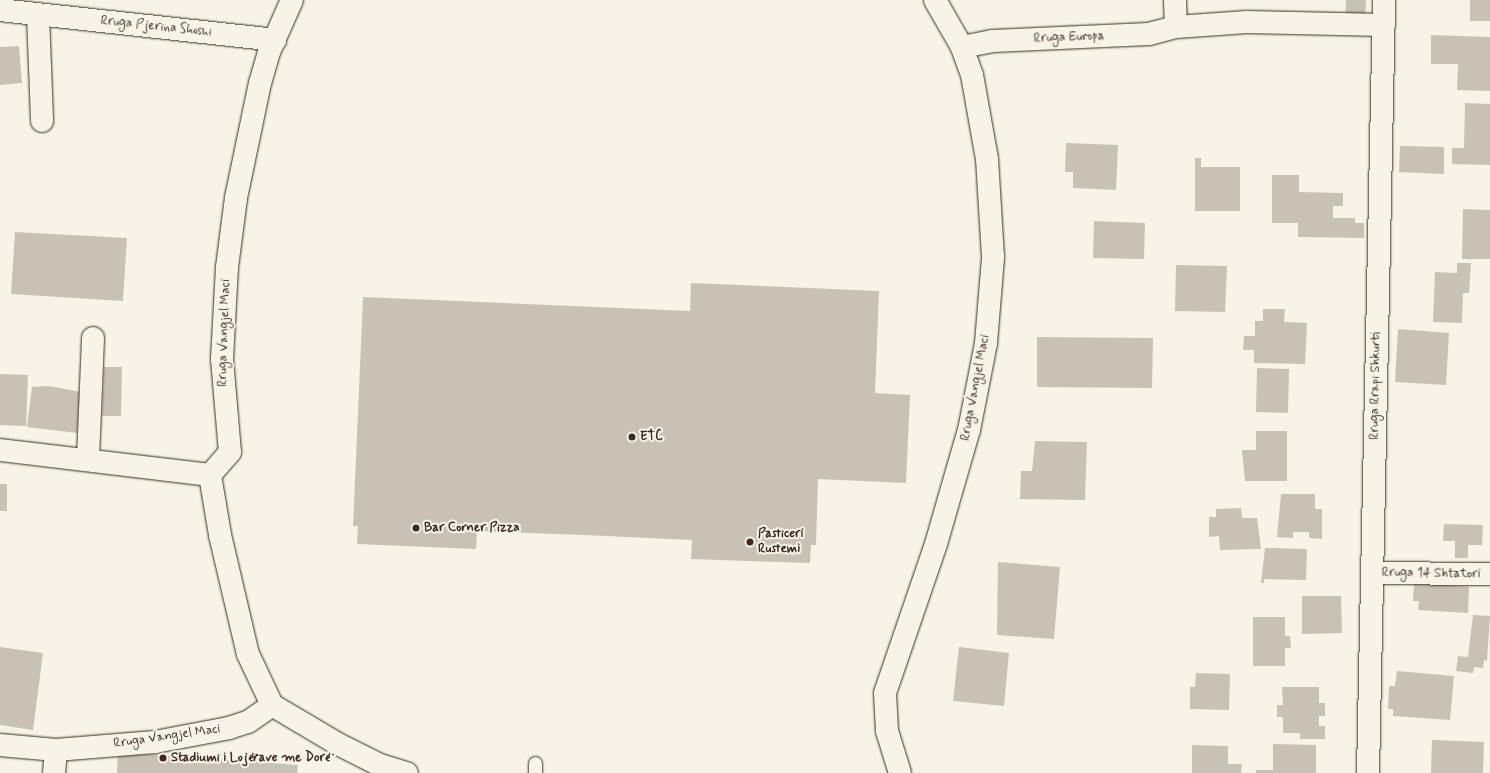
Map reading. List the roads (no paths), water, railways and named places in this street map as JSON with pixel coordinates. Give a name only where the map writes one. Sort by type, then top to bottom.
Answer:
[{"type":"street","name":"Rruga Vangjel Maci","points":[[210,475],[230,452],[222,375],[230,243],[256,100],[275,40],[292,0]]},
{"type":"street","name":"Rruga Vangjel Maci","points":[[900,773],[887,731],[885,693],[941,528],[969,430],[987,335],[993,257],[987,158],[972,75],[962,47],[934,0]]},
{"type":"street","points":[[1175,0],[1176,27]]},
{"type":"street","name":"Rruga Rrapi Shkurti","points":[[1368,773],[1384,0]]},
{"type":"street","name":"Rruga Pjerina Shoshi","points":[[0,10],[275,40]]},
{"type":"street","points":[[38,15],[42,121]]},
{"type":"street","name":"Rruga Europa","points":[[962,47],[993,41],[1149,34],[1176,27],[1247,22],[1384,25]]},
{"type":"street","points":[[88,458],[93,338]]},
{"type":"street","points":[[0,450],[88,458],[210,475],[220,534],[248,654],[272,705],[338,744],[380,764],[407,773]]},
{"type":"street","name":"Rruga 14 Shtatori","points":[[1372,573],[1490,574]]},
{"type":"street","name":"Rruga Vangjel Maci","points":[[0,745],[56,750],[155,742],[229,728],[248,722],[272,705]]},
{"type":"street","points":[[54,773],[56,750]]},
{"type":"place","name":"ETC","points":[[632,437]]},
{"type":"place","name":"Bar Corner Pizza","points":[[416,528]]},
{"type":"place","name":"Pasticeri Rustemi","points":[[750,542]]},
{"type":"place","name":"Stadiumi i Lojërave me Dorë","points":[[163,758]]}]
